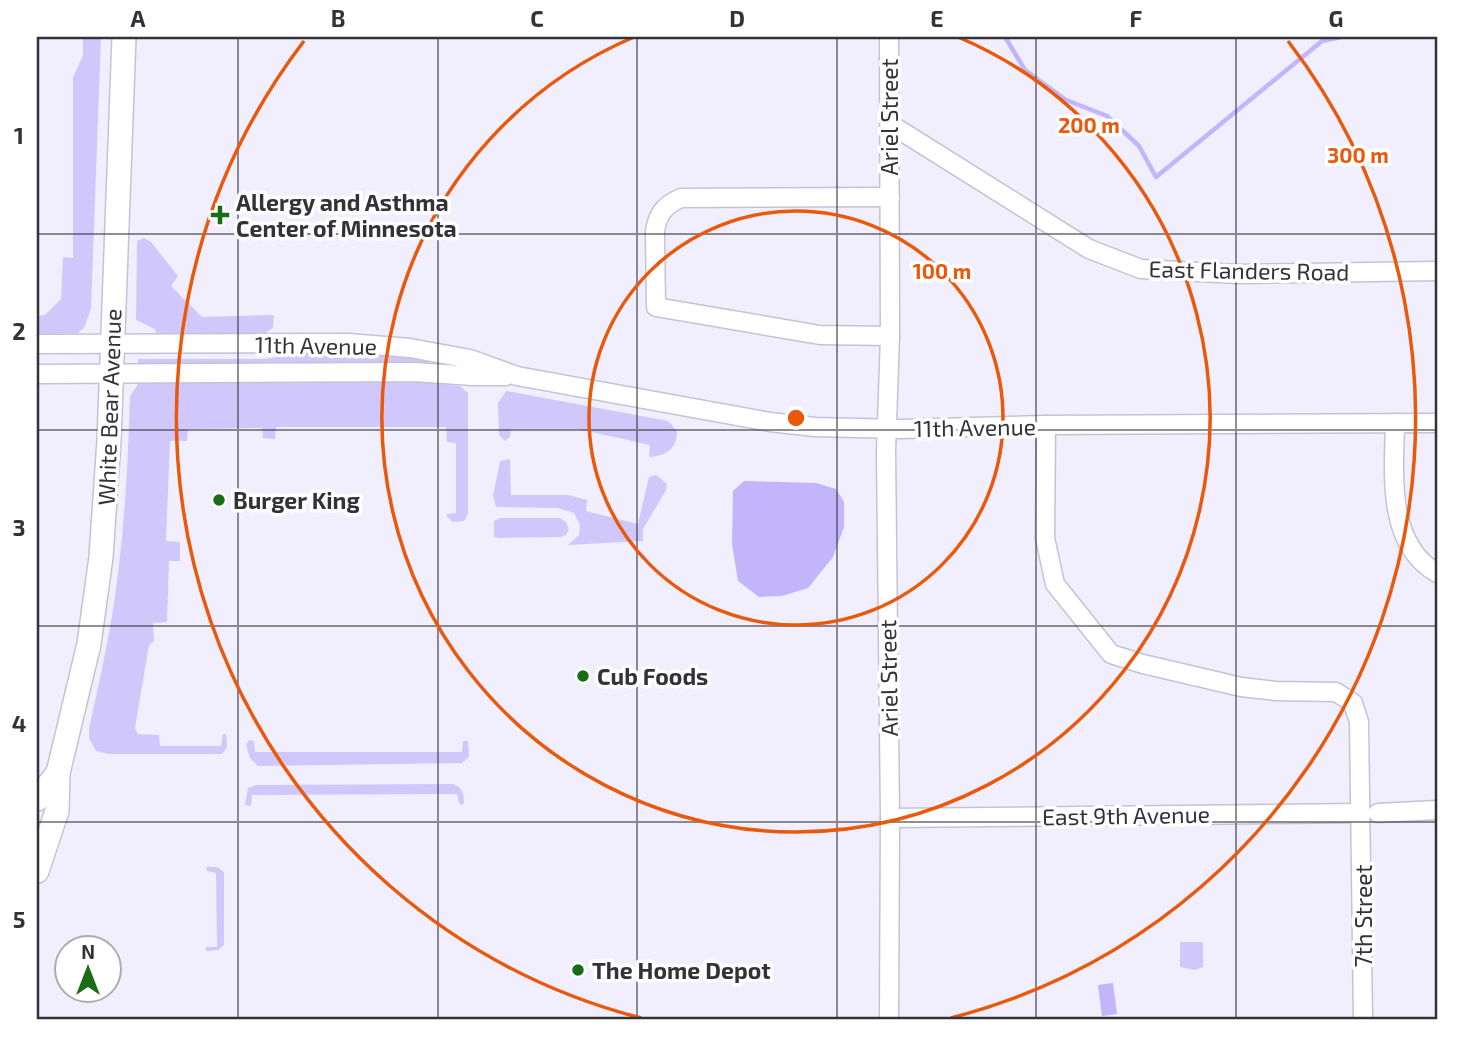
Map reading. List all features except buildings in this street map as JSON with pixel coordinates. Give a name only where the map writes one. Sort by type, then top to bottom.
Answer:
[{"type":"main road","name":"White Bear Avenue","points":[[58,773],[82,676],[96,602],[105,516],[124,37]]},
{"type":"main road","points":[[37,799],[58,773]]},
{"type":"main road","points":[[37,872],[57,811],[58,773]]},
{"type":"street","name":"Ariel Street","points":[[889,37],[889,1019]]},
{"type":"street","name":"East Flanders Road","points":[[890,124],[1089,249],[1141,269],[1237,274],[1437,271]]},
{"type":"street","name":"Ariel Street","points":[[890,197],[681,198],[662,211],[656,220],[655,230],[656,307],[820,335],[890,336]]},
{"type":"street","name":"11th Avenue","points":[[37,344],[348,343],[398,347],[470,359],[517,376],[770,422],[815,427],[887,429],[1046,425],[1437,423]]},
{"type":"street","name":"11th Avenue","points":[[37,373],[414,372],[517,376]]},
{"type":"street","points":[[1395,423],[1393,488],[1403,534],[1426,566],[1437,573]]},
{"type":"street","name":"7th Street","points":[[1046,425],[1045,538],[1055,584],[1111,654],[1241,687],[1276,691],[1336,692],[1353,703],[1359,722],[1370,813],[1363,1019]]},
{"type":"street","name":"East 9th Avenue","points":[[890,818],[1437,810]]},
{"type":"shaded area","points":[[83,37],[101,37],[91,309],[84,328],[78,333],[37,334],[37,316],[45,315],[61,299],[63,257],[73,258],[73,77],[83,56]]},
{"type":"shaded area","points":[[144,238],[151,242],[178,276],[171,286],[202,317],[274,315],[273,328],[265,333],[156,333],[155,329],[136,320],[137,241]]},
{"type":"shaded area","points":[[312,352],[347,352],[429,360],[429,363],[138,364],[138,359],[263,359]]},
{"type":"shaded area","points":[[403,380],[460,386],[468,393],[468,514],[464,521],[453,522],[447,517],[447,514],[456,513],[456,443],[447,442],[446,427],[276,427],[275,439],[263,438],[262,428],[188,429],[187,441],[170,441],[166,541],[180,542],[180,561],[169,561],[167,622],[153,623],[154,641],[149,645],[135,728],[138,734],[159,735],[160,746],[221,746],[223,734],[226,734],[227,747],[222,754],[109,754],[96,751],[89,738],[89,729],[114,606],[126,492],[130,396],[139,383]]},
{"type":"shaded area","points":[[506,391],[668,421],[677,431],[675,443],[665,453],[649,457],[650,445],[578,429],[511,429],[510,437],[505,441],[499,435],[498,403]]},
{"type":"shaded area","points":[[510,459],[511,495],[568,495],[587,500],[586,511],[638,524],[649,477],[656,475],[667,484],[666,490],[643,529],[643,541],[568,545],[579,535],[580,525],[574,513],[558,508],[496,507],[493,496],[500,461]]},
{"type":"shaded area","points":[[744,481],[816,483],[836,489],[844,502],[844,527],[833,557],[808,588],[782,596],[759,597],[738,581],[732,544],[733,491]]},
{"type":"shaded area","points":[[500,518],[560,518],[566,522],[569,529],[566,535],[561,537],[494,537],[494,521]]},
{"type":"shaded area","points":[[249,740],[254,741],[255,752],[462,752],[463,741],[468,741],[469,757],[462,763],[258,766],[250,758],[246,745]]},
{"type":"shaded area","points":[[453,784],[462,791],[462,805],[457,794],[252,795],[251,806],[245,805],[248,788],[257,785]]},
{"type":"shaded area","points":[[206,867],[217,867],[224,872],[224,945],[218,950],[206,951],[206,947],[217,947],[216,873],[207,871]]},
{"type":"shaded area","points":[[1180,942],[1203,942],[1203,967],[1195,970],[1180,967]]},
{"type":"shaded area","points":[[1113,983],[1117,1014],[1102,1016],[1098,985]]},
{"type":"waterway","points":[[1005,37],[1025,70],[1066,100],[1107,116],[1139,146],[1156,177],[1322,41],[1341,37]]},
{"type":"place","name":"Allergy and Asthma Center of Minnesota","points":[[220,215]]},
{"type":"place","name":"Burger King","points":[[219,500]]},
{"type":"place","name":"Cub Foods","points":[[583,676]]},
{"type":"place","name":"The Home Depot","points":[[578,970]]}]
